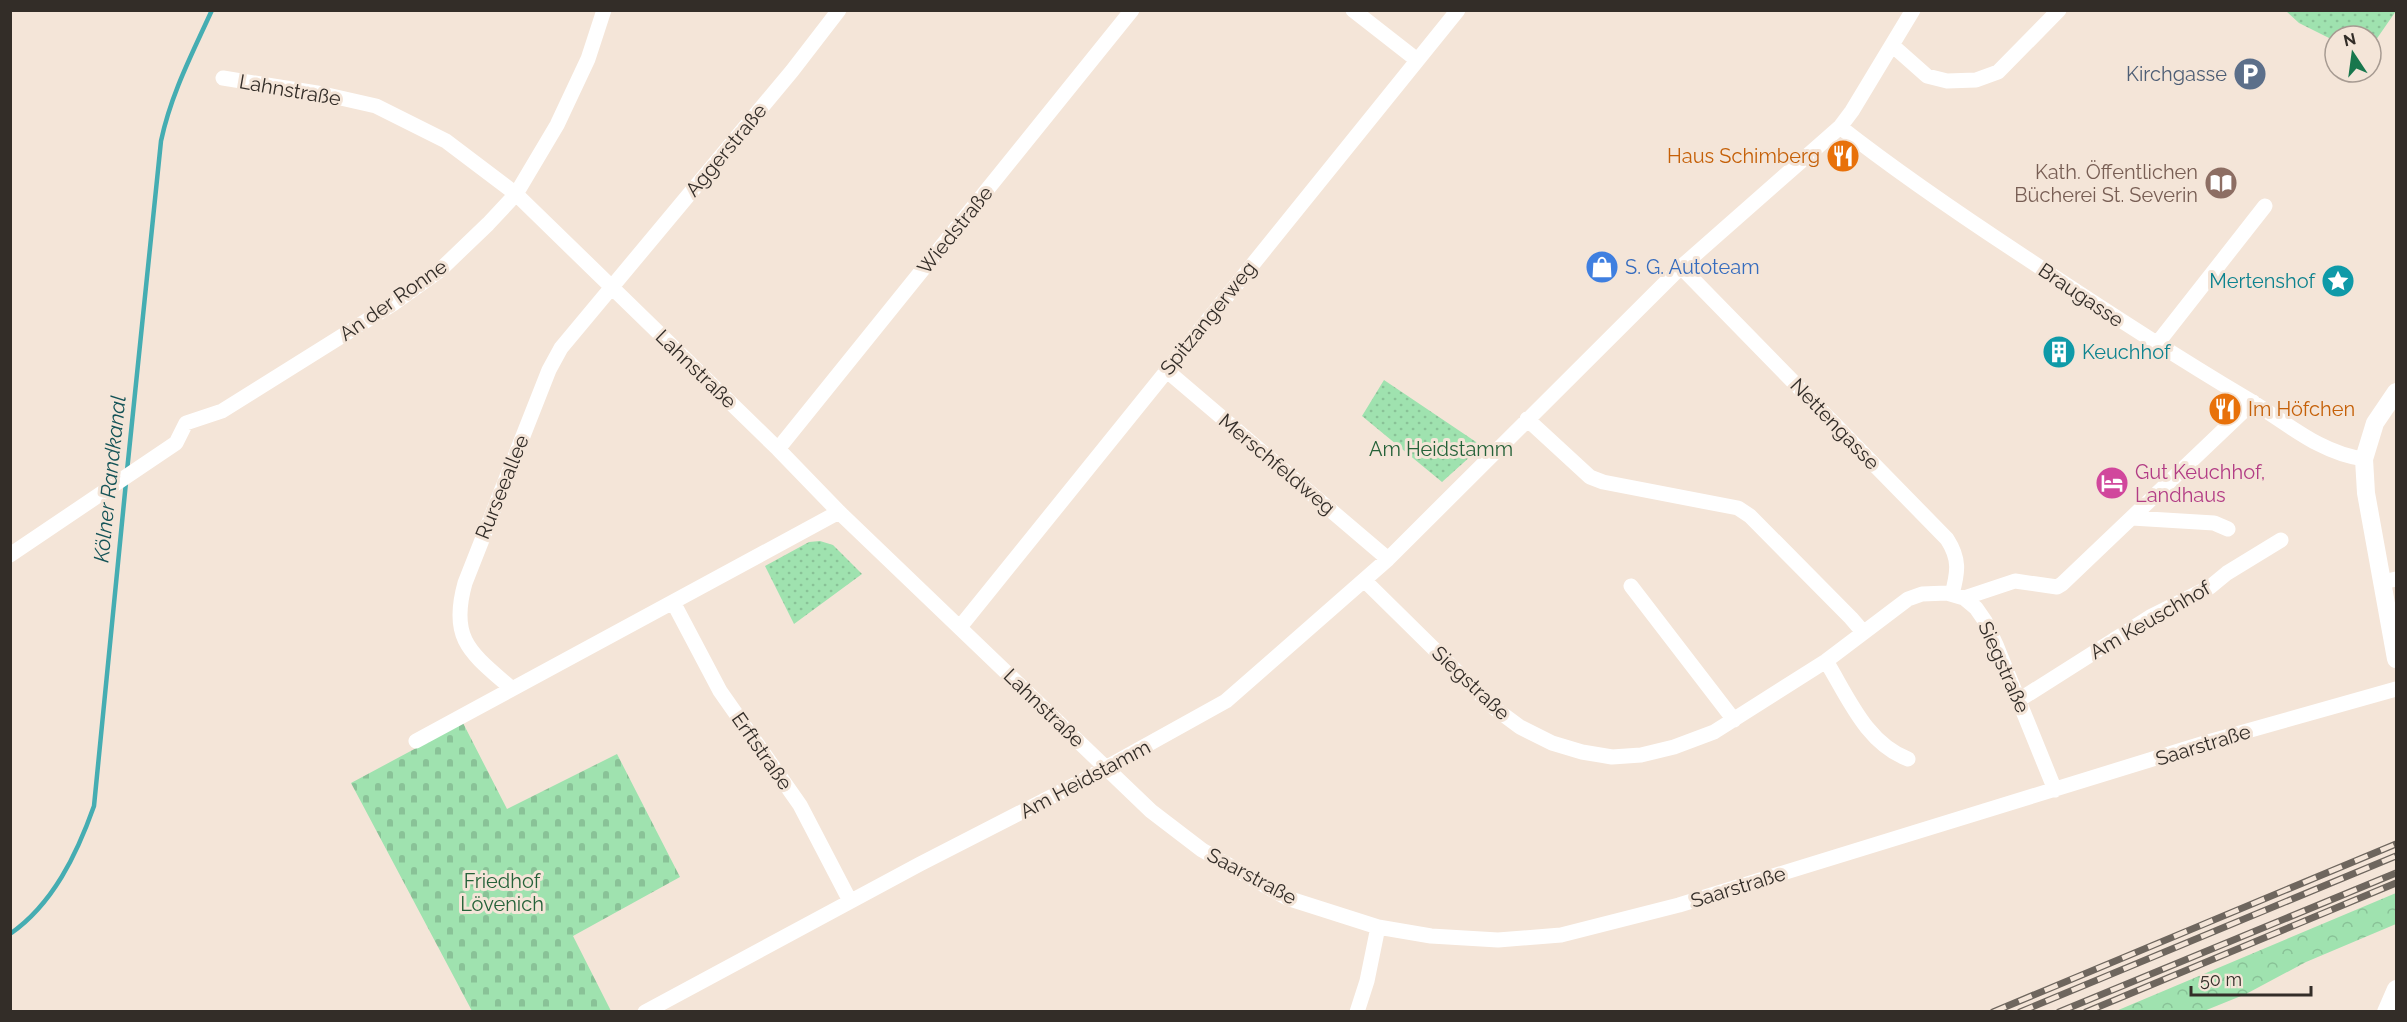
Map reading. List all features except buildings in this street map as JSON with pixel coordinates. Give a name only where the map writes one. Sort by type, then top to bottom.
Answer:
[{"type":"street","name":"An der Ronne","points":[[10,555],[176,443],[186,423],[222,411],[342,337],[439,271],[516,194],[557,124],[588,59],[604,10]]},
{"type":"street","name":"Aggerstraße","points":[[612,288],[792,71],[839,10]]},
{"type":"street","name":"Wiedstraße","points":[[778,449],[1132,10]]},
{"type":"street","points":[[1353,10],[1417,60]]},
{"type":"street","name":"Spitzangerweg","points":[[960,627],[1458,10]]},
{"type":"street","name":"Am Heidstamm","points":[[645,1011],[662,1008],[850,901],[1106,768],[1226,701],[1388,559],[1682,267],[1840,127],[1913,10]]},
{"type":"street","points":[[1892,45],[1927,76],[1947,81],[1976,80],[1998,72],[2059,10]]},
{"type":"street","name":"Lahnstraße","points":[[223,78],[323,94],[376,106],[446,141],[516,194],[778,449],[839,512],[1106,768]]},
{"type":"street","name":"Braugasse","points":[[1840,127],[1893,168],[2156,345],[2253,402],[2319,446],[2348,457],[2364,459]]},
{"type":"street","points":[[2156,345],[2265,206]]},
{"type":"street","name":"Nettengasse","points":[[1682,267],[1947,539],[1956,552],[1958,596]]},
{"type":"street","name":"Rurseeallee","points":[[512,689],[484,665],[467,645],[459,625],[458,606],[549,370],[561,348],[612,288]]},
{"type":"street","name":"Merschfeldweg","points":[[1166,370],[1388,559]]},
{"type":"street","points":[[2397,392],[2375,423],[2364,459],[2366,493],[2390,581],[2397,659]]},
{"type":"street","points":[[1958,596],[2015,580],[2057,586],[2253,402]]},
{"type":"street","points":[[1527,419],[1590,477],[1603,482],[1738,508],[1750,516],[1863,632]]},
{"type":"street","points":[[416,741],[839,512]]},
{"type":"street","points":[[2132,518],[2214,523],[2228,529]]},
{"type":"street","name":"Am Keuschhof","points":[[2019,700],[2150,617],[2210,587],[2227,573],[2281,540]]},
{"type":"street","name":"Siegstraße","points":[[1364,580],[1493,707],[1520,727],[1552,743],[1582,752],[1612,757],[1641,755],[1674,747],[1714,732],[1826,661],[1908,599],[1938,592],[1958,596],[1985,621],[2055,790]]},
{"type":"street","points":[[1631,586],[1734,720]]},
{"type":"street","name":"Erftstraße","points":[[673,602],[725,698],[800,805],[850,901]]},
{"type":"street","points":[[1826,661],[1864,724],[1876,739],[1888,750],[1908,759]]},
{"type":"street","name":"Saarstraße","points":[[1106,768],[1151,811],[1202,850],[1287,898],[1378,927],[1431,936],[1498,940],[1561,935],[1679,905],[2208,742],[2397,689]]},
{"type":"street","points":[[1357,1011],[1367,981],[1378,927]]},
{"type":"street","points":[[2386,1011],[2397,989]]},
{"type":"green space","points":[[2286,10],[2396,11],[2383,30],[2383,24],[2323,24],[2323,35],[2299,23]]},
{"type":"green space","name":"Am Heidstamm","points":[[1384,380],[1482,446],[1442,482],[1362,416]]},
{"type":"green space","points":[[820,541],[833,545],[862,574],[794,624],[765,566],[809,542]]},
{"type":"green space","name":"Friedhof Lövenich","points":[[463,723],[507,809],[617,754],[680,877],[573,936],[611,1011],[472,1011],[351,783]]},
{"type":"green space","points":[[2396,893],[2396,924],[2306,962],[2246,994],[2204,1011],[2116,1011]]},
{"type":"waterway","name":"Kölner Randkanal","points":[[127,471],[161,141],[176,90],[212,10]]},
{"type":"waterway","name":"Kölner Randkanal","points":[[10,934],[39,908],[62,877],[80,842],[94,806],[126,482]]},
{"type":"railway","points":[[1993,1012],[2396,844]]},
{"type":"railway","points":[[2020,1012],[2396,856]]},
{"type":"railway","points":[[2059,1012],[2396,873]]},
{"type":"railway","points":[[2086,1012],[2396,883]]},
{"type":"place","name":"Kirchgasse","points":[[2250,74]]},
{"type":"place","name":"Haus Schimberg","points":[[1843,156]]},
{"type":"place","name":"Kath. Öffentlichen Bücherei St. Severin","points":[[2221,183]]},
{"type":"place","name":"S. G. Autoteam","points":[[1602,267]]},
{"type":"place","name":"Mertenshof","points":[[2338,281]]},
{"type":"place","name":"Keuchhof","points":[[2059,352]]},
{"type":"place","name":"Im Höfchen","points":[[2225,409]]},
{"type":"place","name":"Gut Keuchhof, Landhaus","points":[[2112,483]]}]
